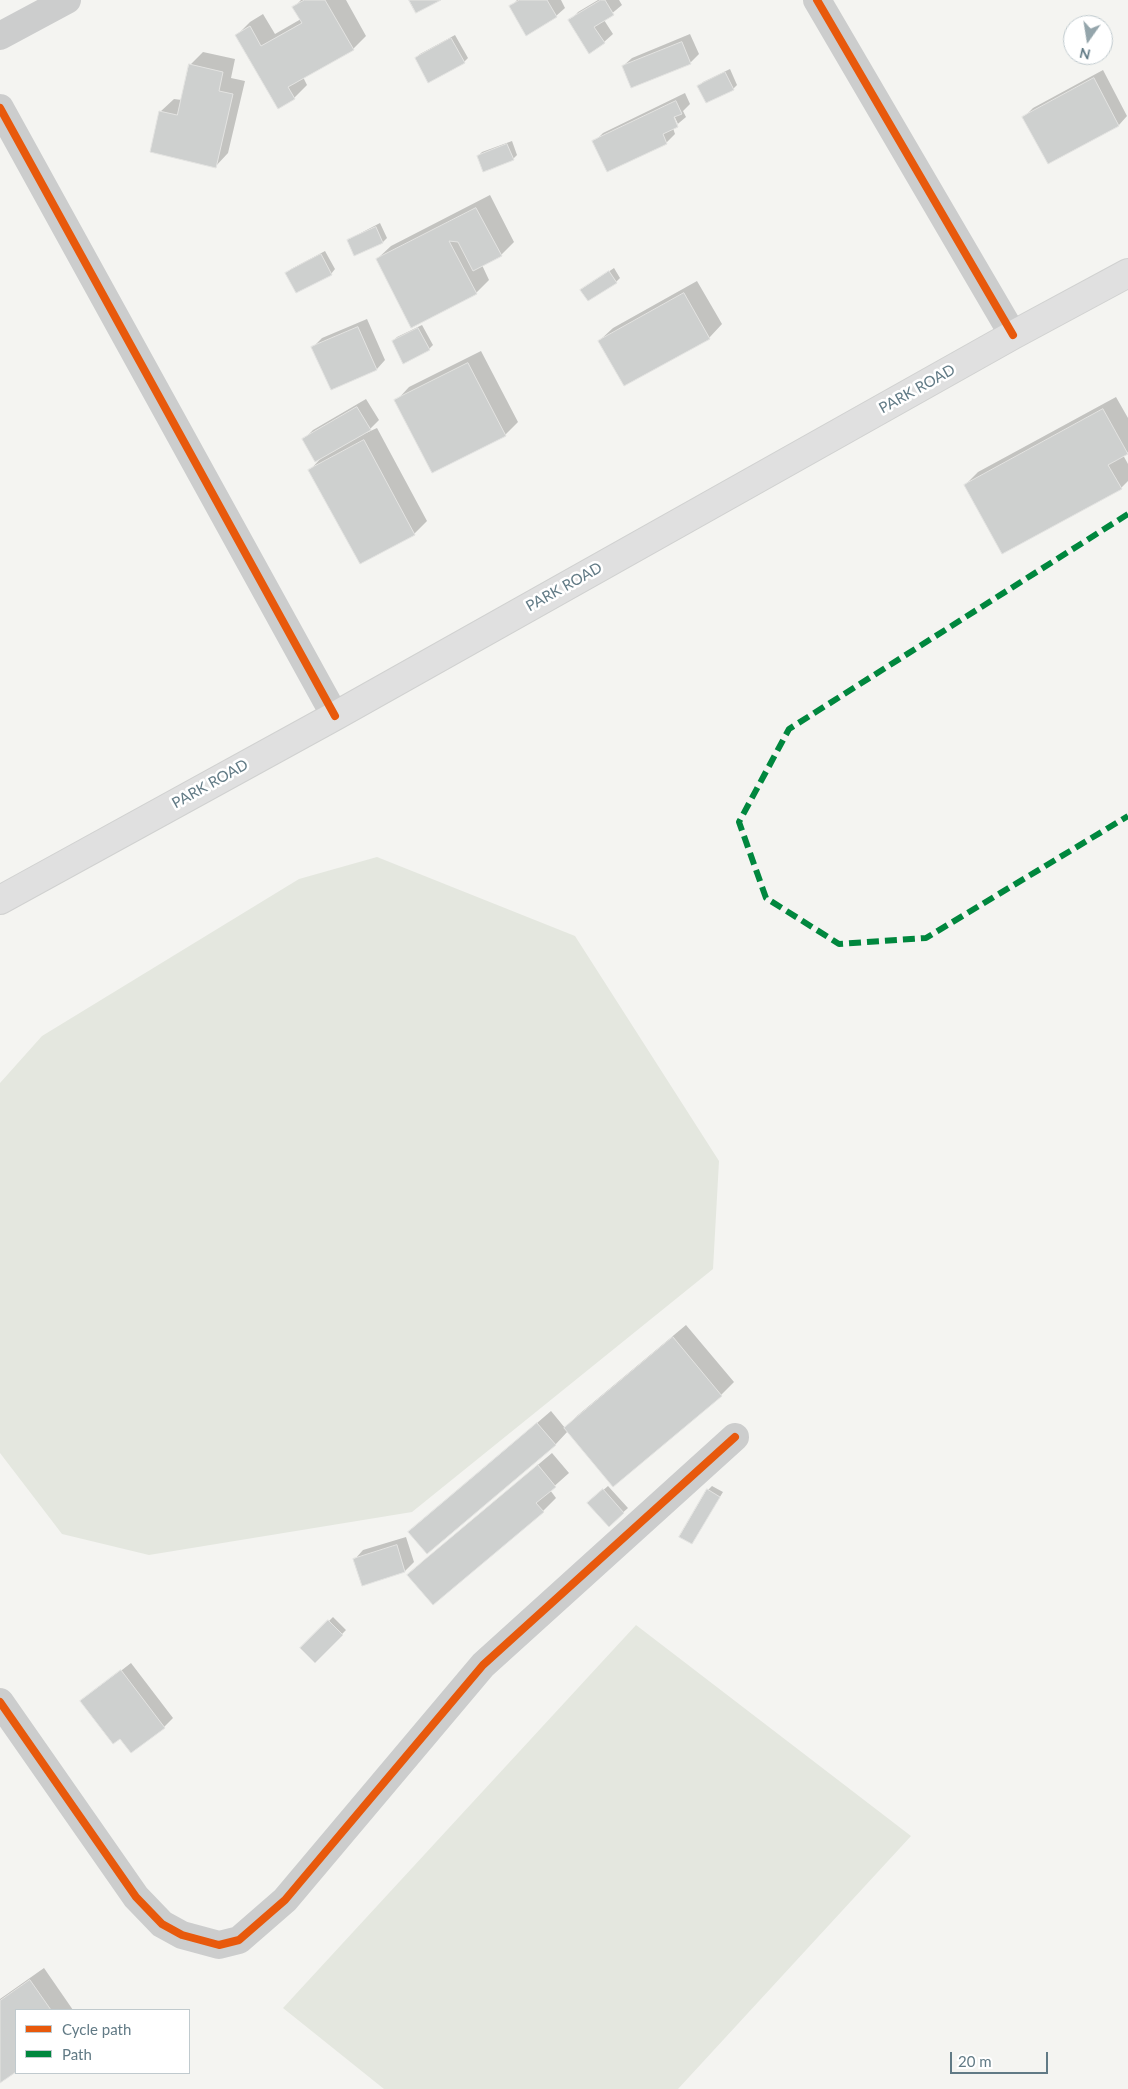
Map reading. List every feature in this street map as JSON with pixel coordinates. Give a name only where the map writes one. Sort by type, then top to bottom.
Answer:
[{"type":"highway","name":"PARK ROAD","points":[[0,900],[335,716],[1013,335],[1128,273]]},
{"type":"street","points":[[0,36],[67,0]]},
{"type":"street","points":[[817,0],[1013,335]]},
{"type":"street","points":[[0,108],[335,716]]},
{"type":"street","points":[[0,1702],[136,1897],[162,1924],[182,1935],[219,1945],[239,1940],[285,1900],[483,1665],[735,1437]]},
{"type":"shaded area","points":[[377,857],[575,936],[719,1161],[713,1269],[412,1512],[149,1555],[62,1534],[0,1453],[0,1083],[42,1036],[299,879]]},
{"type":"shaded area","points":[[636,1625],[911,1836],[678,2089],[384,2089],[283,2008]]},
{"type":"building","points":[[305,0],[325,0],[354,50],[288,87],[295,99],[278,109],[235,35],[250,26],[261,46],[302,23],[292,7]]},
{"type":"building","points":[[409,0],[441,0],[416,13]]},
{"type":"building","points":[[520,0],[547,0],[557,17],[526,36],[509,6]]},
{"type":"building","points":[[601,0],[605,0],[614,15],[594,27],[605,43],[589,54],[568,20]]},
{"type":"building","points":[[451,38],[465,63],[428,83],[415,58]]},
{"type":"building","points":[[682,42],[691,64],[631,88],[622,66]]},
{"type":"building","points":[[189,64],[223,72],[219,91],[233,94],[216,168],[150,152],[159,111],[177,115]]},
{"type":"building","points":[[725,72],[734,90],[706,103],[697,86]]},
{"type":"building","points":[[1094,78],[1119,126],[1048,164],[1022,117]]},
{"type":"building","points":[[676,101],[682,114],[674,117],[678,127],[663,134],[667,144],[607,172],[592,141]]},
{"type":"building","points":[[507,144],[514,160],[483,172],[477,156]]},
{"type":"building","points":[[476,208],[502,256],[473,271],[458,242],[449,241],[477,294],[411,328],[376,259]]},
{"type":"building","points":[[376,227],[383,243],[354,256],[347,240]]},
{"type":"building","points":[[321,254],[332,275],[296,293],[285,273]]},
{"type":"building","points":[[609,271],[617,283],[588,301],[580,290]]},
{"type":"building","points":[[684,293],[710,339],[624,386],[598,341]]},
{"type":"building","points":[[358,327],[377,370],[331,390],[311,347]]},
{"type":"building","points":[[418,328],[430,350],[403,364],[392,341]]},
{"type":"building","points":[[468,363],[506,436],[432,473],[394,400]]},
{"type":"building","points":[[357,407],[371,430],[315,462],[302,439]]},
{"type":"building","points":[[1103,409],[1128,454],[1108,465],[1122,489],[1002,554],[964,485]]},
{"type":"building","points":[[364,440],[415,535],[360,564],[308,470]]},
{"type":"building","points":[[673,1337],[722,1396],[613,1487],[564,1428]]},
{"type":"building","points":[[537,1423],[556,1445],[427,1554],[408,1532]]},
{"type":"building","points":[[538,1465],[556,1487],[536,1503],[544,1512],[433,1605],[407,1575]]},
{"type":"building","points":[[603,1489],[624,1513],[609,1527],[587,1503]]},
{"type":"building","points":[[707,1489],[720,1497],[692,1544],[679,1537]]},
{"type":"building","points":[[397,1545],[405,1572],[362,1586],[353,1559]]},
{"type":"building","points":[[328,1620],[343,1635],[315,1663],[300,1648]]},
{"type":"building","points":[[121,1670],[165,1728],[131,1753],[120,1739],[113,1744],[80,1701]]},
{"type":"building","points":[[30,1980],[50,2009],[15,2009],[15,2073],[0,2083],[0,2001]]},
{"type":"marked path","points":[[1128,514],[789,729],[739,822],[766,898],[839,944],[926,938],[1128,816]]},
{"type":"cycle path","points":[[817,0],[1013,335]]},
{"type":"cycle path","points":[[0,108],[335,716]]},
{"type":"cycle path","points":[[0,1702],[136,1897],[162,1924],[182,1935],[219,1945],[239,1940],[285,1900],[483,1665],[735,1437]]}]
